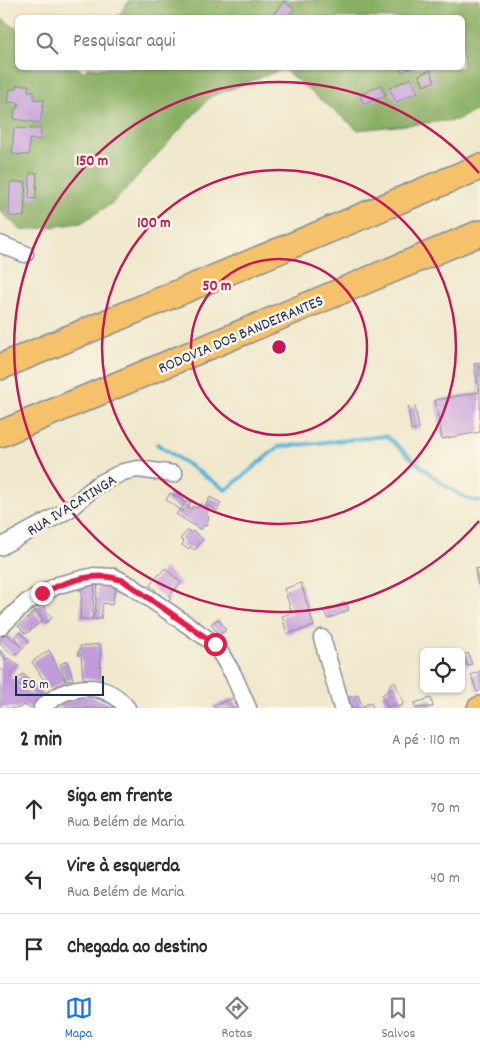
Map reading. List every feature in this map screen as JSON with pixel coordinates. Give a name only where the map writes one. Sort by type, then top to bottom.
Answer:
[{"type":"highway","points":[[0,367],[480,167]]},
{"type":"highway","name":"RODOVIA DOS BANDEIRANTES","points":[[0,434],[480,233]]},
{"type":"street","points":[[1,247],[25,254]]},
{"type":"street","name":"RUA IVACATINGA","points":[[0,547],[68,510],[97,485],[123,472],[138,469],[174,474]]},
{"type":"street","points":[[0,627],[27,602],[58,585],[94,576],[114,577],[124,581],[215,644],[233,674],[248,708]]},
{"type":"street","points":[[322,638],[342,708]]},
{"type":"street","points":[[42,708],[60,693],[93,688],[110,693],[127,708]]},
{"type":"green space","points":[[129,0],[480,0],[480,109],[456,120],[358,130],[284,70],[465,70],[465,15],[119,15]]},
{"type":"green space","points":[[0,17],[15,28],[15,70],[80,70],[84,72],[86,70],[280,70],[210,97],[114,202],[81,223],[22,231],[0,211]]},
{"type":"building","points":[[284,1],[294,9],[289,15],[273,15]]},
{"type":"building","points":[[430,70],[435,81],[424,86],[419,75]]},
{"type":"building","points":[[411,78],[418,92],[396,102],[389,88]]},
{"type":"building","points":[[17,85],[29,85],[28,91],[34,91],[34,99],[44,100],[40,123],[14,119],[15,108],[18,108],[19,103],[8,102],[10,89],[16,89]]},
{"type":"building","points":[[381,85],[386,96],[364,104],[360,95]]},
{"type":"building","points":[[14,128],[41,129],[40,140],[29,139],[29,155],[12,154]]},
{"type":"building","points":[[30,173],[37,173],[36,199],[29,198]]},
{"type":"building","points":[[10,182],[26,182],[24,217],[9,216]]},
{"type":"building","points":[[480,363],[480,391],[479,391],[474,364]]},
{"type":"building","points":[[480,392],[480,432],[442,439],[435,400]]},
{"type":"building","points":[[415,406],[419,429],[411,431],[408,407]]},
{"type":"building","points":[[170,493],[183,499],[182,501],[185,503],[187,500],[191,502],[188,507],[191,509],[193,506],[197,508],[201,503],[209,509],[206,514],[209,517],[206,526],[204,525],[201,530],[176,514],[179,510],[182,512],[187,506],[184,504],[181,510],[166,500]]},
{"type":"building","points":[[210,497],[221,503],[217,511],[206,505]]},
{"type":"building","points":[[188,530],[191,533],[193,531],[203,539],[195,550],[190,547],[188,549],[182,545],[184,542],[180,539]]},
{"type":"building","points":[[165,568],[181,583],[169,596],[171,598],[168,602],[150,585]]},
{"type":"building","points":[[480,568],[480,584],[478,584],[475,569]]},
{"type":"building","points":[[98,582],[116,585],[112,605],[103,603],[101,619],[92,619],[95,612]]},
{"type":"building","points":[[95,583],[92,619],[80,619],[82,590],[78,590],[78,585]]},
{"type":"building","points":[[301,583],[314,626],[287,634],[282,616],[292,613],[284,589]]},
{"type":"building","points":[[346,602],[349,610],[328,619],[324,611]]},
{"type":"building","points":[[42,604],[52,618],[45,623],[36,610],[34,612],[42,621],[26,634],[18,626],[27,619],[33,612],[32,610]]},
{"type":"building","points":[[218,619],[226,630],[219,635],[211,624]]},
{"type":"building","points":[[20,632],[29,642],[14,656],[0,643],[0,639],[6,633],[21,647],[14,637]]},
{"type":"building","points":[[101,644],[100,681],[83,678],[81,655],[79,656],[78,651],[80,651],[80,646]]},
{"type":"building","points":[[0,650],[6,660],[8,658],[19,666],[10,676],[19,687],[17,679],[23,674],[45,695],[31,708],[23,705],[20,708],[0,708]],"holes":[[[22,684],[32,694],[30,696],[20,686]]]},
{"type":"building","points":[[49,650],[65,681],[50,690],[42,682],[44,680],[32,662]]},
{"type":"building","points":[[468,653],[472,664],[467,666],[465,654]]},
{"type":"building","points":[[67,661],[73,679],[66,681],[60,664]]},
{"type":"building","points":[[480,671],[480,691],[477,692],[471,675]]},
{"type":"building","points":[[395,682],[403,702],[402,706],[396,707],[395,704],[387,707],[382,695],[389,690],[390,684]]},
{"type":"building","points":[[358,695],[362,706],[371,703],[373,708],[351,708],[349,697]]},
{"type":"building","points":[[73,696],[91,696],[121,708],[56,708]]},
{"type":"building","points":[[233,698],[237,708],[214,708],[213,706]]},
{"type":"building","points":[[431,698],[433,707],[416,708],[414,703]]},
{"type":"waterway","points":[[157,444],[226,490],[278,447],[386,436],[446,486],[471,500],[480,501]]},
{"type":"route","points":[[42,593],[58,585],[94,576],[114,577],[124,581],[169,613],[208,637],[215,644]]}]
